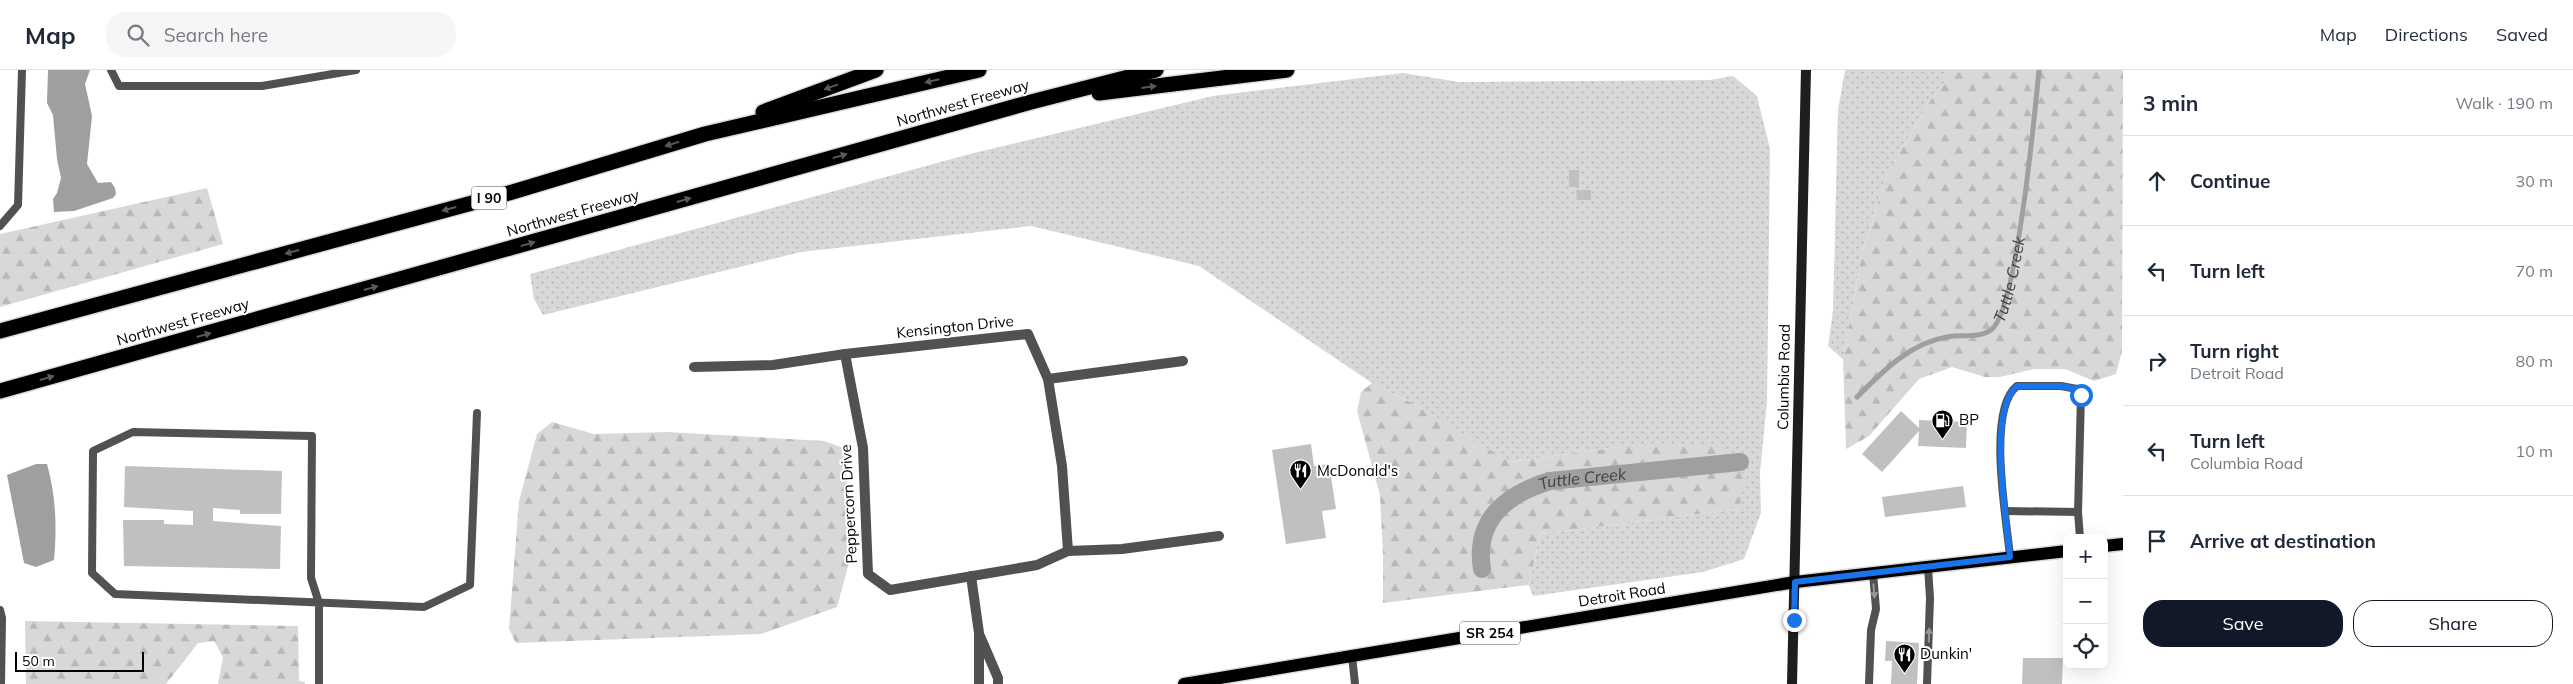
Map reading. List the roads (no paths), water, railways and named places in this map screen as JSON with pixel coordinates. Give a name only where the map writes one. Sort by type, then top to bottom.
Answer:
[{"type":"highway","points":[[705,134],[876,70]]},
{"type":"highway","name":"Northwest Freeway","points":[[0,331],[509,193],[705,134],[979,70]]},
{"type":"highway","name":"Northwest Freeway","points":[[0,391],[1031,102],[1156,70]]},
{"type":"highway","points":[[1031,102],[1286,70]]},
{"type":"main road","name":"Columbia Road","points":[[1792,684],[1806,70]]},
{"type":"main road","points":[[2108,546],[2123,544]]},
{"type":"main road","name":"Detroit Road","points":[[1184,684],[1795,582],[2063,550]]},
{"type":"street","name":"Kensington Drive","points":[[694,368],[773,366],[845,354],[1028,334],[1048,379],[1062,466],[1068,551]]},
{"type":"street","name":"Peppercorn Drive","points":[[845,354],[863,448],[868,574],[890,590],[1037,565],[1068,551],[1122,549],[1219,536]]},
{"type":"street","points":[[1048,379],[1183,361]]},
{"type":"street","points":[[971,576],[979,633],[979,684]]},
{"type":"street","points":[[979,633],[998,678],[998,684]]},
{"type":"lane","points":[[0,226],[18,205],[22,70]]},
{"type":"lane","points":[[111,70],[119,86],[262,86],[356,70]]},
{"type":"lane","points":[[2010,557],[2006,511],[2000,478],[2000,444],[2006,408],[2012,390],[2017,386],[2061,386],[2077,389],[2081,395],[2078,512],[2080,534]]},
{"type":"lane","points":[[319,684],[319,603],[311,578],[312,436],[133,432],[93,451],[92,573],[115,594],[319,603],[424,608],[470,585],[477,413]]},
{"type":"lane","points":[[2006,511],[2078,512]]},
{"type":"lane","points":[[1927,684],[1930,598],[1928,567]]},
{"type":"lane","points":[[1868,684],[1871,630],[1876,609],[1873,573]]},
{"type":"lane","points":[[0,610],[2,618],[1,684]]},
{"type":"lane","points":[[1352,656],[1355,684]]},
{"type":"waterway","name":"Tuttle Creek","points":[[1857,397],[1898,360],[1921,345],[1952,336],[1986,333],[1991,330],[2000,315],[2009,287],[2017,250],[2029,165],[2039,70]]},
{"type":"waterway","name":"Tuttle Creek","points":[[1482,569],[1481,552],[1483,536],[1488,523],[1507,502],[1520,493],[1534,487],[1550,481],[1740,462]]},
{"type":"place","name":"BP","points":[[1943,439]]},
{"type":"place","name":"McDonald's","points":[[1301,490]]},
{"type":"place","name":"Dunkin'","points":[[1904,673]]}]
